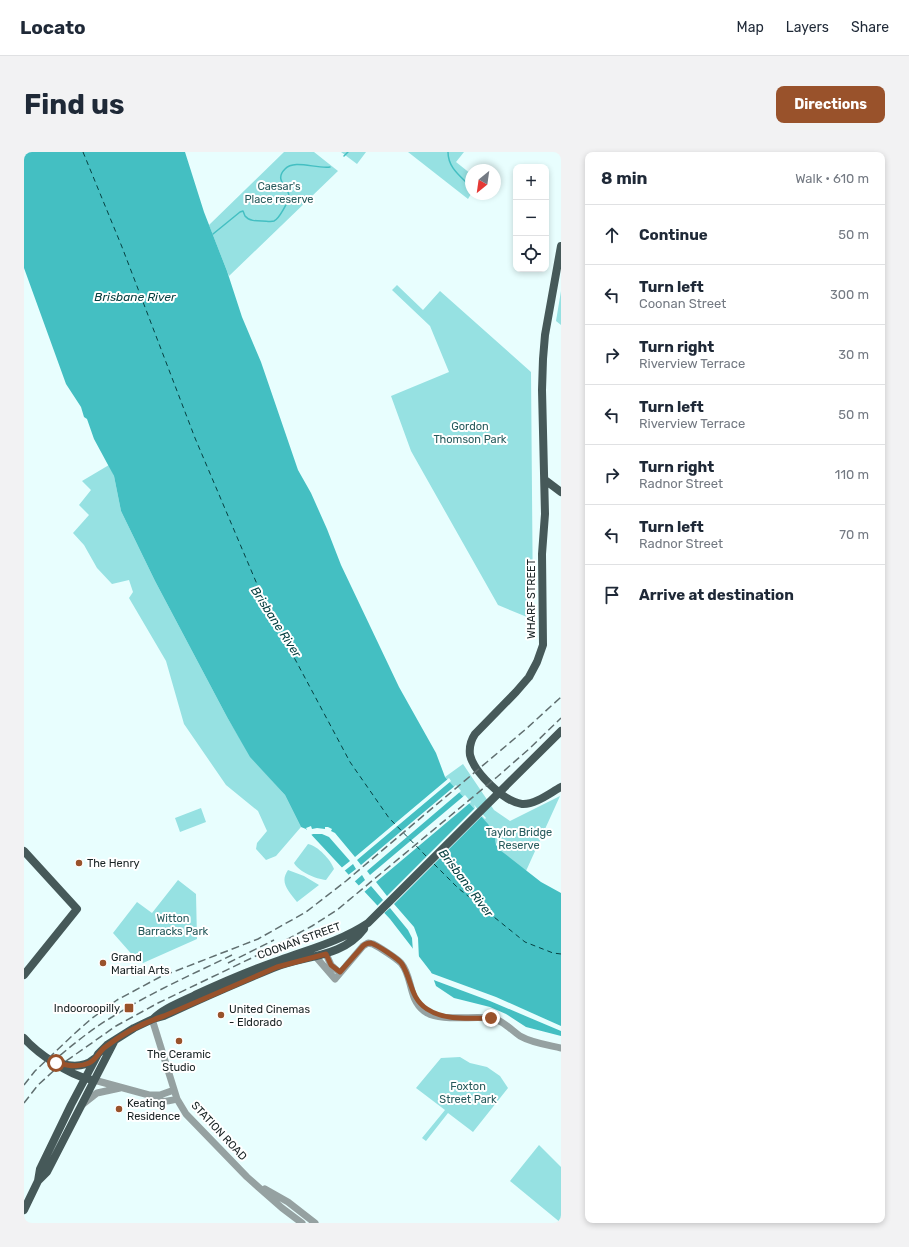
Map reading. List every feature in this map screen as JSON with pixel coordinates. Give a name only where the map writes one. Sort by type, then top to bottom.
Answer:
[{"type":"main road","name":"WHARF STREET","points":[[561,246],[546,326],[544,347],[542,390],[544,480],[542,624],[544,633],[542,645],[535,667],[520,688],[475,734],[471,743],[470,753],[474,765],[483,777],[500,793],[518,803],[531,803],[561,787]]},
{"type":"main road","points":[[544,480],[561,492]]},
{"type":"main road","points":[[368,923],[561,731]]},
{"type":"main road","points":[[24,851],[77,909],[24,974]]},
{"type":"main road","name":"COONAN STREET","points":[[152,1019],[164,1016],[277,967],[316,957],[338,949],[353,940],[368,923]]},
{"type":"main road","name":"COONAN STREET","points":[[24,1210],[38,1181],[40,1169],[94,1059],[102,1050],[164,1010],[207,989],[239,975],[343,937],[368,923]]},
{"type":"main road","points":[[280,960],[315,952],[326,954]]},
{"type":"main road","points":[[24,1038],[42,1055],[67,1067],[85,1078],[94,1080]]},
{"type":"main road","name":"COONAN STREET","points":[[38,1181],[47,1172],[116,1040]]},
{"type":"main road","points":[[67,1067],[82,1066],[94,1059]]},
{"type":"street","points":[[316,957],[335,979],[365,944],[371,943],[401,963],[416,1003],[427,1013],[436,1017],[491,1018],[500,1021],[520,1036],[561,1048]]},
{"type":"street","points":[[326,954],[331,965],[340,972]]},
{"type":"street","name":"STATION ROAD","points":[[152,1019],[177,1099],[189,1118],[231,1162],[282,1208],[300,1222]]},
{"type":"street","points":[[94,1080],[149,1095],[160,1101],[177,1099]]},
{"type":"street","points":[[80,1109],[87,1100],[104,1090],[124,1088]]},
{"type":"street","points":[[149,1095],[174,1090]]},
{"type":"street","name":"STATION ROAD","points":[[256,1184],[288,1202],[315,1223]]},
{"type":"street","points":[[282,1208],[288,1202]]},
{"type":"street","points":[[300,1222],[304,1213]]},
{"type":"green space","name":"Caesar's Place reserve","points":[[284,152],[314,152],[338,171],[229,276],[209,225]]},
{"type":"green space","points":[[341,152],[366,152],[357,164]]},
{"type":"green space","points":[[408,152],[464,152],[456,162],[465,169],[465,197]]},
{"type":"green space","name":"Gordon Thomson Park","points":[[397,285],[423,310],[440,291],[531,372],[533,613],[527,617],[498,605],[411,451],[391,396],[449,372],[430,326],[392,290]]},
{"type":"green space","points":[[561,291],[561,325],[556,321]]},
{"type":"green space","points":[[109,465],[114,476],[121,511],[155,581],[227,717],[251,757],[285,795],[301,827],[276,856],[266,860],[256,849],[257,843],[267,831],[258,811],[226,785],[184,724],[166,661],[129,598],[133,592],[129,580],[112,584],[97,568],[84,545],[73,533],[89,515],[79,505],[91,490],[82,481]]},
{"type":"green space","name":"Taylor Bridge Reserve","points":[[463,764],[494,810],[510,821],[560,796],[526,871],[501,851],[495,835],[445,777]]},
{"type":"green space","points":[[201,808],[206,822],[180,832],[175,818]]},
{"type":"green space","points":[[308,844],[320,850],[334,869],[326,880],[308,874],[294,863]]},
{"type":"green space","points":[[288,870],[304,876],[319,885],[297,902],[286,887],[284,879]]},
{"type":"green space","name":"Witton Barracks Park","points":[[178,880],[196,894],[197,939],[143,963],[139,958],[136,959],[113,933],[137,902],[152,913]]},
{"type":"green space","name":"Foxton Street Park","points":[[460,1057],[470,1063],[487,1067],[500,1076],[508,1088],[473,1132],[448,1113],[426,1141],[422,1138],[445,1110],[416,1088],[441,1058]]},
{"type":"green space","points":[[539,1145],[561,1167],[561,1223],[510,1181]]},
{"type":"water","name":"Brisbane River","points":[[24,152],[185,152],[204,212],[227,271],[242,317],[261,362],[298,470],[311,493],[341,565],[399,687],[436,753],[445,777],[488,824],[495,836],[496,845],[500,850],[541,882],[561,893],[561,1036],[526,1027],[506,1014],[490,1007],[454,998],[436,986],[431,972],[390,919],[306,829],[301,827],[285,795],[250,757],[227,717],[155,581],[121,511],[114,476],[94,439],[81,407],[66,384],[24,268]]},
{"type":"pier","points":[[449,778],[451,781],[357,860],[361,865],[456,785],[461,791],[367,871],[370,875],[465,795],[471,802],[376,882],[387,896],[475,808],[474,805],[486,818],[485,819],[482,816],[394,904],[414,927],[418,938],[419,959],[421,963],[413,952],[412,938],[408,930],[390,908],[383,914],[376,907],[383,900],[371,886],[363,893],[357,887],[365,880],[362,875],[353,883],[347,876],[356,869],[353,864],[343,872],[340,869],[350,861],[329,837],[322,834],[313,834],[309,836],[305,831],[307,830],[306,828],[311,826],[312,829],[325,829],[325,827],[328,827],[332,829],[331,831],[335,833],[355,857]]},
{"type":"pier","points":[[426,970],[496,997],[561,1026],[561,1031],[490,1001],[431,979]]},
{"type":"waterway","points":[[344,156],[348,152]]},
{"type":"waterway","points":[[448,152],[448,157],[452,166],[465,181]]},
{"type":"waterway","points":[[213,234],[243,211],[248,219],[276,220],[287,203],[289,197],[289,193],[281,180],[282,173],[289,166],[300,164],[330,167]]},
{"type":"ferry route","points":[[83,152],[122,247],[195,438],[265,603],[350,762],[389,818],[428,858]]},
{"type":"ferry route","points":[[434,864],[458,888],[525,942],[553,953],[561,954]]},
{"type":"railway","points":[[24,1085],[35,1071],[74,1034],[91,1019],[117,1000],[160,977],[258,939],[306,912],[346,881],[526,729],[561,697]]},
{"type":"railway","points":[[24,1103],[38,1085],[59,1066],[116,1026],[158,1003],[262,953],[312,926],[337,910],[497,777],[561,718]]},
{"type":"railway","points":[[228,963],[274,940]]},
{"type":"railway","points":[[51,1063],[88,1033],[126,1008],[171,984],[232,955]]},
{"type":"place","name":"The Henry","points":[[79,863]]},
{"type":"place","name":"Grand Martial Arts","points":[[103,963]]},
{"type":"place","name":"Indooroopilly","points":[[129,1008]]},
{"type":"place","name":"United Cinemas - Eldorado","points":[[221,1015]]},
{"type":"place","name":"The Ceramic Studio","points":[[179,1041]]},
{"type":"place","name":"Keating Residence","points":[[119,1109]]},
{"type":"route","points":[[56,1063],[67,1066],[82,1066],[89,1063],[102,1050],[134,1028],[279,966],[326,954],[331,965],[340,972],[363,946],[368,943],[376,945],[401,963],[412,993],[420,1003],[429,1010],[447,1017],[491,1018]]}]
